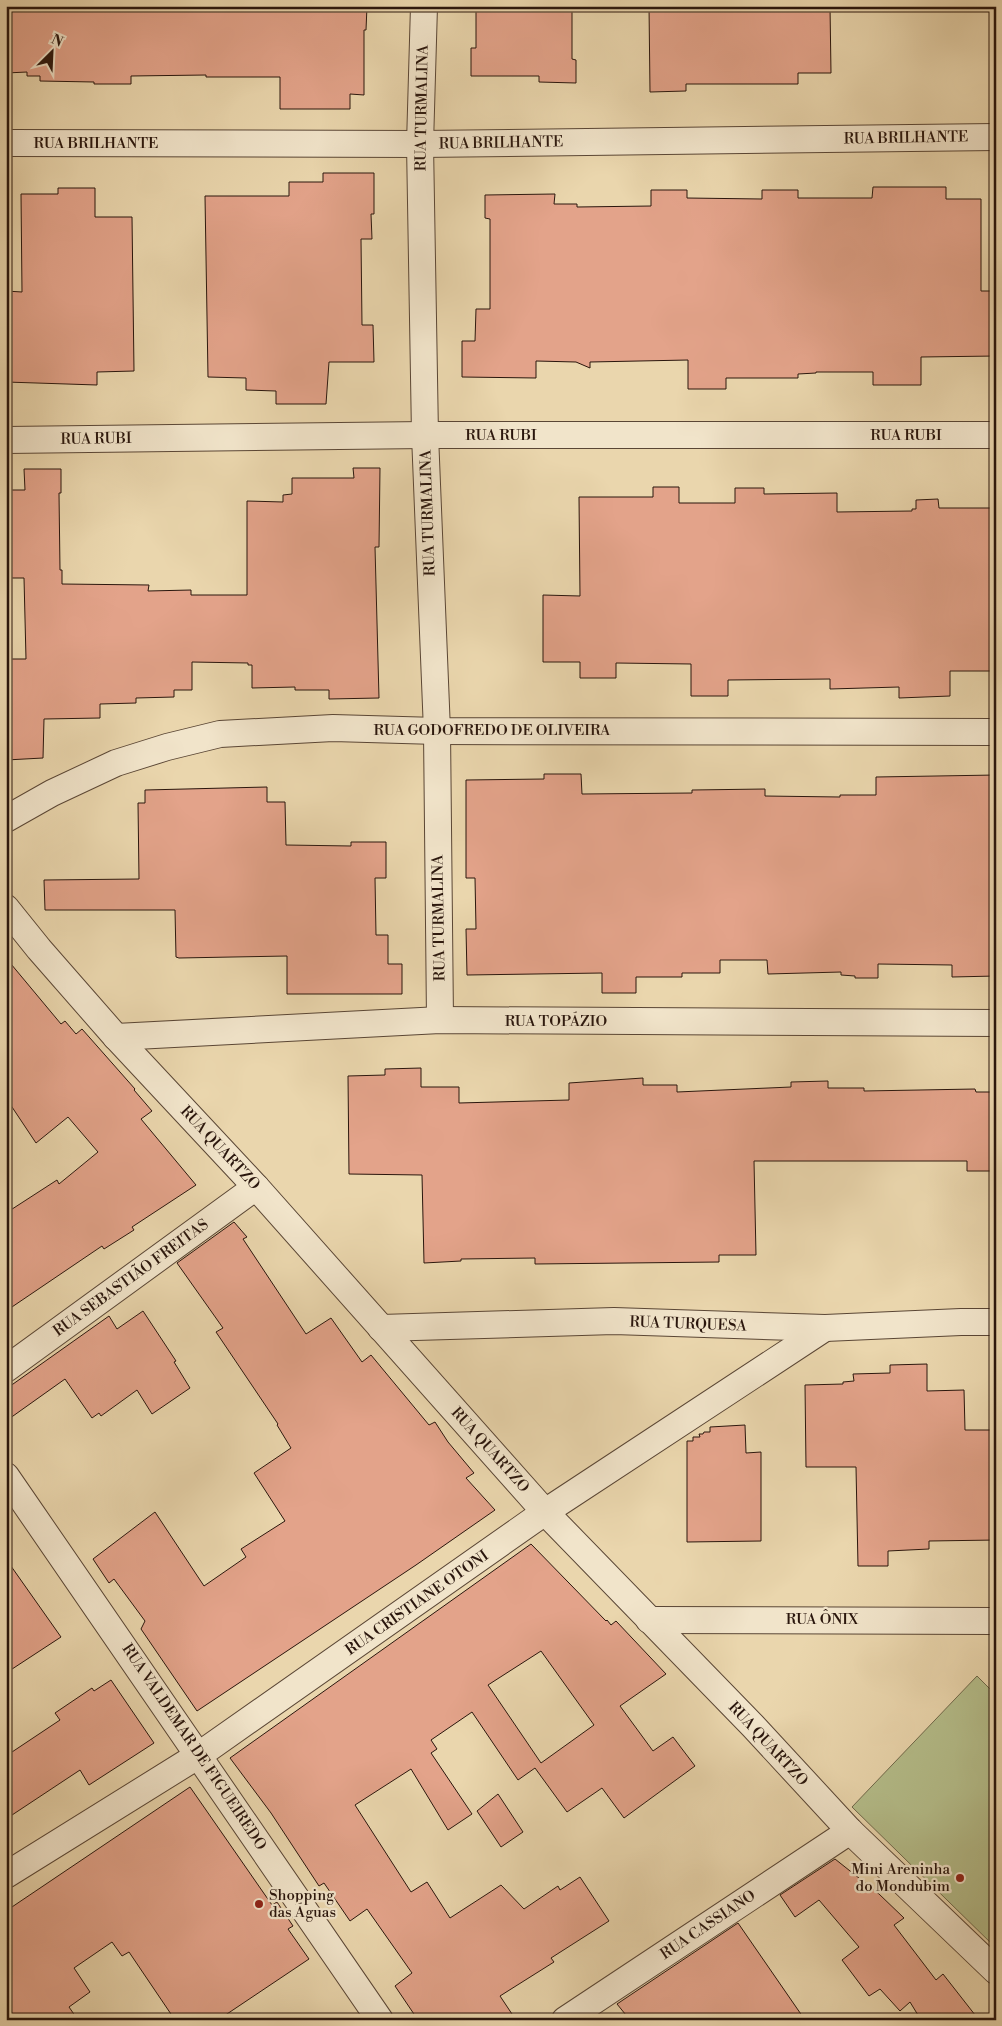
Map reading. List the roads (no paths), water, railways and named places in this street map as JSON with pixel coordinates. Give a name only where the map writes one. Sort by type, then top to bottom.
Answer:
[{"type":"street","name":"RUA TURMALINA","points":[[424,6],[420,144],[425,435],[437,731],[440,1020]]},
{"type":"street","name":"RUA BRILHANTE","points":[[6,143],[420,144],[996,137]]},
{"type":"street","name":"RUA RUBI","points":[[6,440],[425,435],[996,435]]},
{"type":"street","name":"RUA GODOFREDO DE OLIVEIRA","points":[[6,819],[52,793],[116,763],[167,747],[220,734],[333,728],[437,731],[996,732]]},
{"type":"street","name":"RUA QUARTZO","points":[[6,908],[116,1037],[256,1187],[545,1512],[850,1831],[996,1971]]},
{"type":"street","name":"RUA TOPÁZIO","points":[[116,1037],[440,1020],[996,1023]]},
{"type":"street","name":"RUA SEBASTIÃO FREITAS","points":[[6,1369],[256,1187]]},
{"type":"street","name":"RUA TURQUESA","points":[[380,1328],[614,1321],[825,1328],[996,1322]]},
{"type":"street","name":"RUA CRISTIANE OTONI","points":[[6,1875],[199,1755],[545,1512],[825,1328]]},
{"type":"street","name":"RUA VALDEMAR DE FIGUEIREDO","points":[[6,1476],[380,2020]]},
{"type":"street","name":"RUA ÔNIX","points":[[649,1620],[996,1620]]},
{"type":"street","name":"RUA CASSIANO","points":[[565,2020],[850,1831]]},
{"type":"place","name":"Mini Areninha do Mondubim","points":[[960,1878]]},
{"type":"place","name":"Shopping das Águas","points":[[259,1904]]}]
